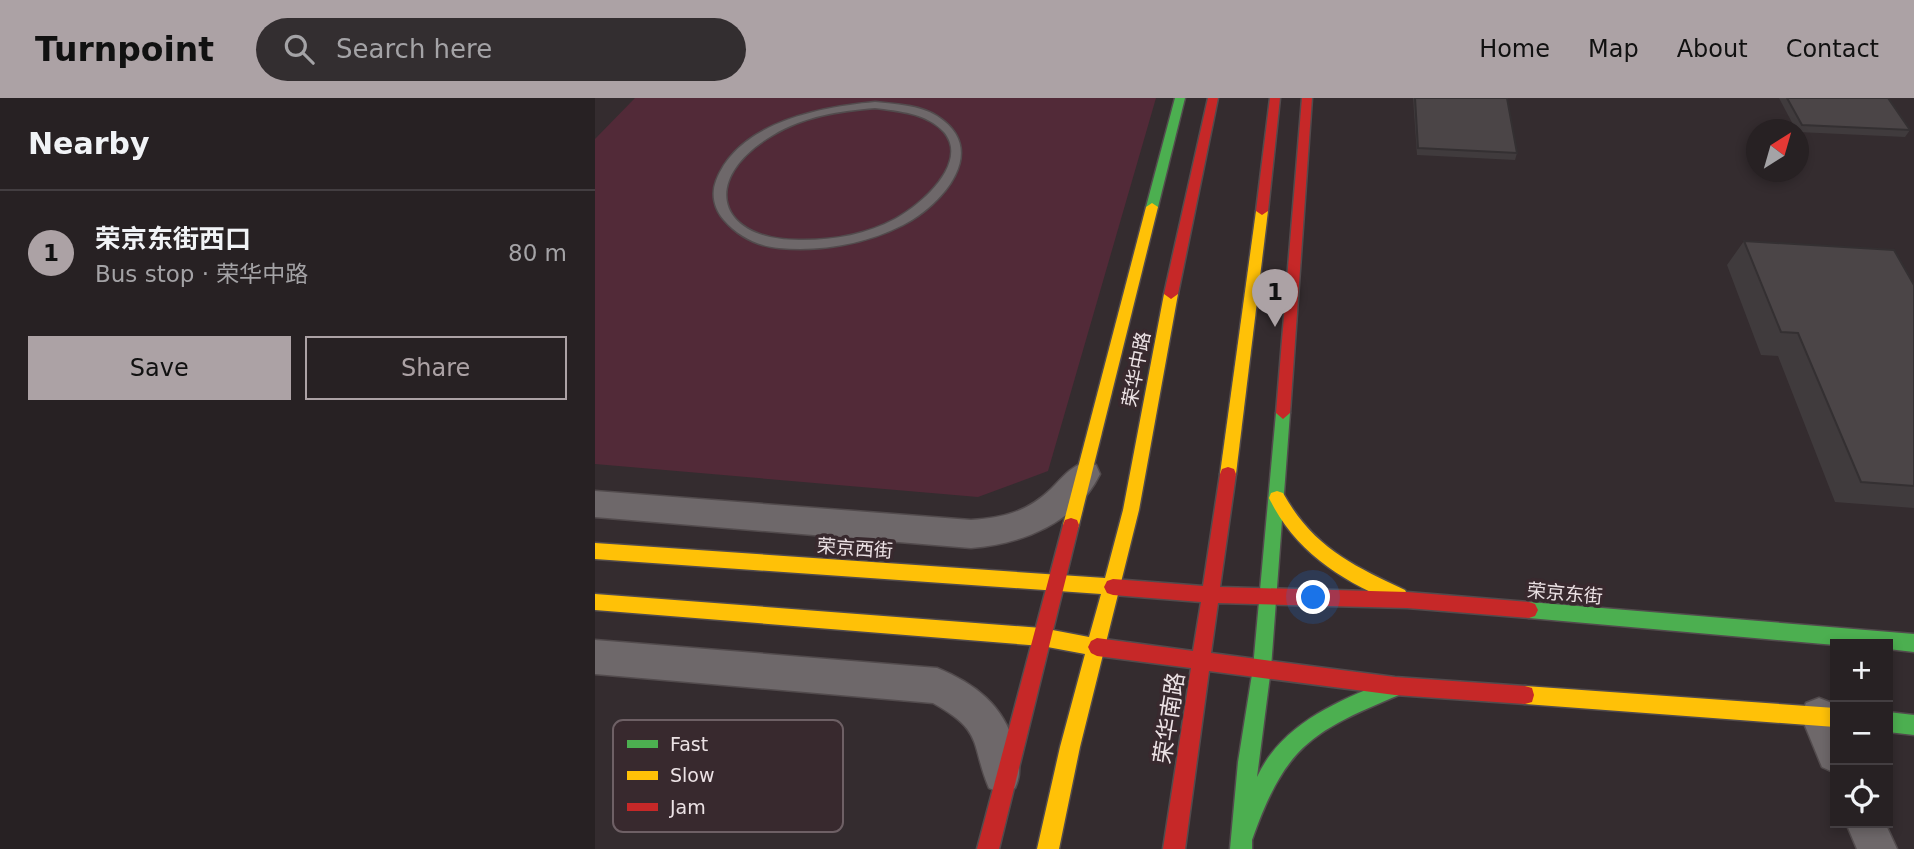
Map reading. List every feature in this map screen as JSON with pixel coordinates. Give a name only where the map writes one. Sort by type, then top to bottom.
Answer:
[{"type":"main road","points":[[988,849],[1180,98]]},
{"type":"main road","name":"荣华中路","points":[[1097,647],[1133,496],[1186,215],[1213,98]]},
{"type":"main road","points":[[1212,595],[1250,319],[1275,98]]},
{"type":"main road","points":[[1241,844],[1248,762],[1262,668],[1307,98]]},
{"type":"main road","points":[[1137,274],[1186,215]]},
{"type":"main road","points":[[1277,498],[1290,524],[1308,542],[1343,567],[1407,600]]},
{"type":"main road","name":"荣京西街","points":[[595,551],[1212,595]]},
{"type":"main road","name":"荣京东街","points":[[1212,595],[1407,600],[1914,643]]},
{"type":"main road","name":"荣华南路","points":[[1174,849],[1212,595]]},
{"type":"main road","points":[[595,602],[1042,637],[1097,647],[1395,686],[1827,717]]},
{"type":"main road","points":[[1048,849],[1070,747],[1097,647]]},
{"type":"main road","points":[[1241,844],[1254,798],[1271,765],[1288,743],[1316,722],[1347,705],[1395,686]]},
{"type":"main road","points":[[1893,723],[1914,725]]},
{"type":"street","points":[[595,504],[971,534],[1006,532],[1044,515],[1085,474]]},
{"type":"street","points":[[595,657],[937,686],[963,700],[989,723],[998,748],[1004,787]]},
{"type":"street","points":[[1867,828],[1877,849]]},
{"type":"lane","points":[[878,102],[934,119],[951,135],[957,155],[950,177],[931,201],[900,222],[861,237],[818,245],[777,244],[745,234],[724,217],[717,196],[724,173],[743,150],[770,131],[804,117],[878,102]]},
{"type":"shaded area","points":[[635,98],[1156,98],[1048,471],[978,497],[595,464],[595,139]]},
{"type":"building","points":[[1415,98],[1507,98],[1517,153],[1418,148]]},
{"type":"building","points":[[1787,98],[1888,98],[1910,130],[1809,125],[1809,119],[1799,119]]},
{"type":"building","points":[[1744,241],[1894,250],[1914,285],[1914,486],[1861,482],[1798,333],[1781,332]]},
{"type":"traffic: fast","points":[[1152,207],[1180,98]]},
{"type":"traffic: fast","points":[[1241,849],[1248,762],[1262,668],[1283,413]]},
{"type":"traffic: fast","points":[[1529,610],[1914,643]]},
{"type":"traffic: fast","points":[[1242,839],[1266,780],[1279,758],[1295,741],[1334,714],[1392,688]]},
{"type":"traffic: fast","points":[[1893,723],[1914,725]]},
{"type":"traffic: slow","points":[[1071,525],[1152,207]]},
{"type":"traffic: slow","points":[[1228,474],[1262,211]]},
{"type":"traffic: slow","points":[[1048,849],[1070,747],[1131,510],[1171,294]]},
{"type":"traffic: slow","points":[[1277,498],[1288,517],[1313,547],[1344,568],[1399,596]]},
{"type":"traffic: slow","points":[[595,551],[1113,587]]},
{"type":"traffic: slow","points":[[595,602],[1042,637],[1097,647]]},
{"type":"traffic: slow","points":[[1525,695],[1830,718]]},
{"type":"traffic: jam","points":[[1171,294],[1213,98]]},
{"type":"traffic: jam","points":[[1262,211],[1275,98]]},
{"type":"traffic: jam","points":[[1283,413],[1307,98]]},
{"type":"traffic: jam","points":[[1174,849],[1228,474]]},
{"type":"traffic: jam","points":[[988,849],[1071,525]]},
{"type":"traffic: jam","points":[[1113,587],[1212,595],[1407,600],[1529,610]]},
{"type":"traffic: jam","points":[[1097,647],[1395,686],[1525,695]]},
{"type":"place","name":"荣京东街西口","points":[[1275,327]]}]
